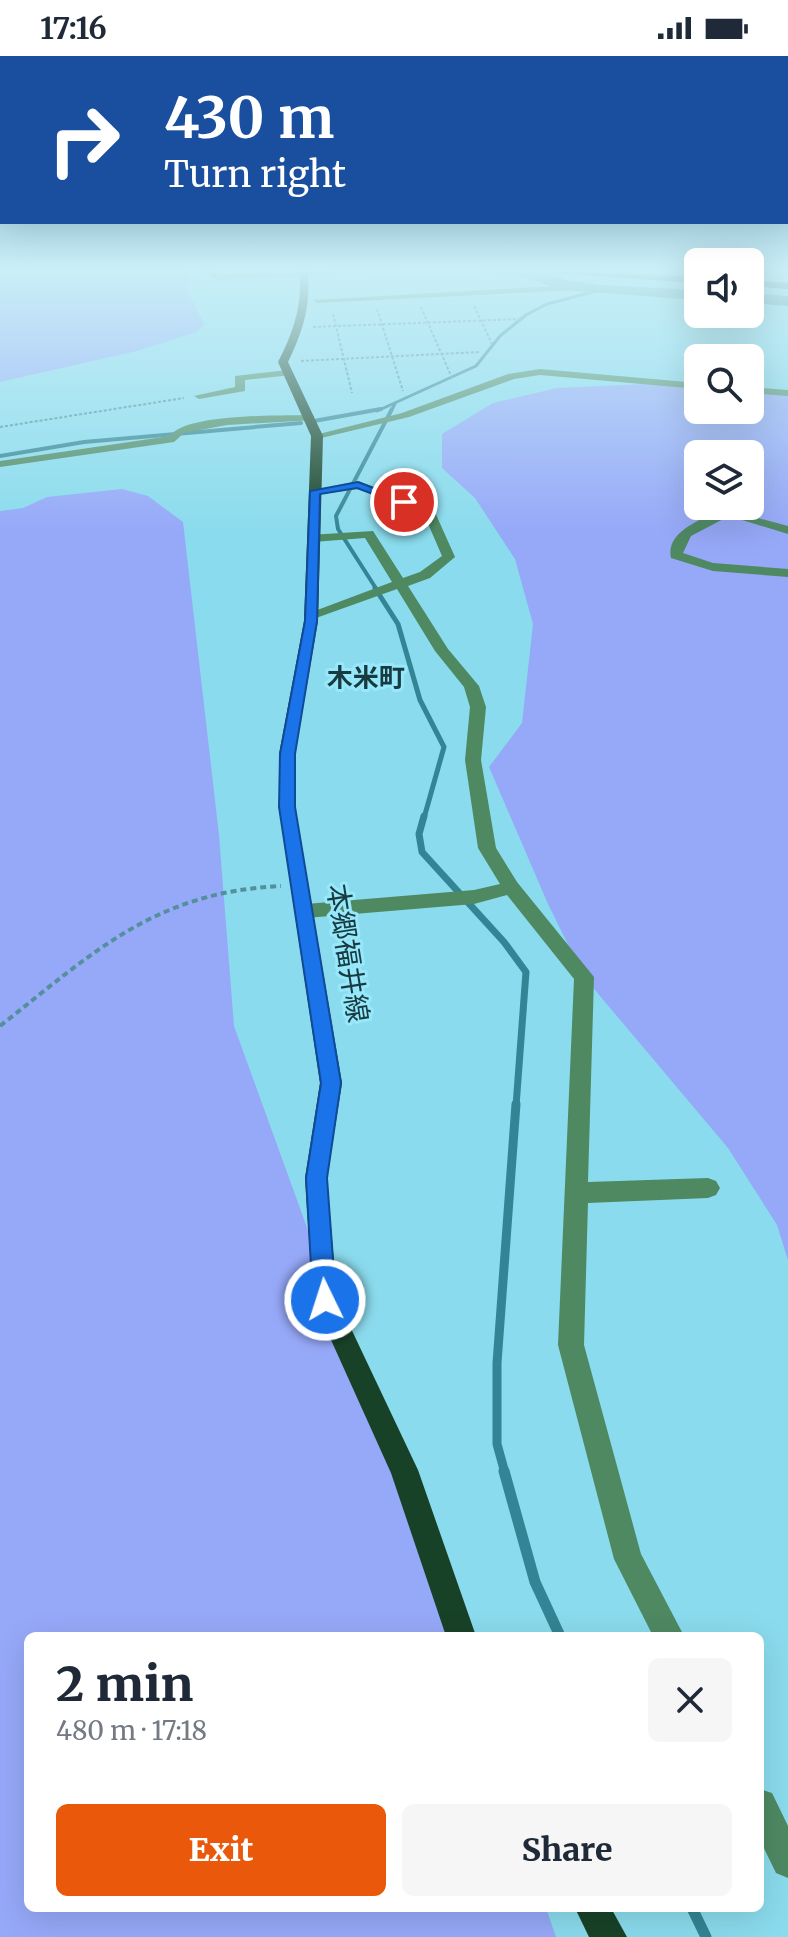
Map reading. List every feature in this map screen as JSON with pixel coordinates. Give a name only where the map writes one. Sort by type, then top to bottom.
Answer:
[{"type":"main road","points":[[285,368],[289,357]]},
{"type":"main road","name":"本郷福井線","points":[[285,368],[314,427],[311,615],[287,754],[287,807],[302,885],[331,1083],[316,1178],[325,1300],[404,1470],[460,1632]]},
{"type":"main road","points":[[594,1912],[609,1937]]},
{"type":"street","points":[[199,396],[241,389],[239,378],[285,368]]},
{"type":"street","points":[[0,464],[178,434],[227,422],[314,427],[405,415],[512,376],[540,372],[684,385]]},
{"type":"street","points":[[764,391],[788,393]]},
{"type":"street","points":[[311,615],[425,575],[449,557],[428,510],[358,485],[315,491]]},
{"type":"street","points":[[788,530],[728,512],[685,533],[676,547],[676,555],[681,559],[701,564],[788,573]]},
{"type":"street","points":[[313,538],[369,534],[442,651],[471,686],[478,707],[473,760],[487,848],[511,887],[584,977],[579,1193],[571,1345],[628,1559],[667,1632]]},
{"type":"street","points":[[306,911],[474,897],[511,887]]},
{"type":"street","points":[[579,1193],[708,1188]]},
{"type":"street","points":[[764,1813],[788,1861]]},
{"type":"path","points":[[343,357],[352,393]]},
{"type":"path","points":[[392,357],[403,391]]},
{"type":"path","points":[[285,368],[396,357]]},
{"type":"path","points":[[443,357],[452,378]]},
{"type":"path","points":[[0,427],[199,396]]},
{"type":"path","points":[[0,1026],[93,954],[170,908],[230,889],[302,885]]},
{"type":"shaded area","points":[[0,357],[111,357],[0,382]]},
{"type":"shaded area","points":[[646,384],[684,386],[684,424],[764,424],[764,391],[788,394],[788,1260],[777,1225],[728,1148],[584,977],[548,904],[489,767],[522,723],[533,624],[515,559],[475,498],[442,468],[442,434],[493,403],[557,388]]},
{"type":"shaded area","points":[[122,489],[148,496],[183,522],[219,835],[234,1026],[454,1632],[24,1632],[24,1912],[547,1912],[556,1937],[0,1937],[0,511],[23,508],[47,497]]},
{"type":"waterway","points":[[377,411],[476,366],[483,357]]},
{"type":"waterway","points":[[391,411],[395,404]]},
{"type":"waterway","points":[[314,421],[381,409]]},
{"type":"waterway","points":[[377,590],[338,529],[336,516],[392,409]]},
{"type":"waterway","points":[[0,456],[84,442],[301,423]]},
{"type":"waterway","points":[[375,588],[398,624],[420,700],[444,747],[424,818]]},
{"type":"waterway","points":[[424,816],[419,834],[422,852],[504,942],[526,972],[516,1106]]},
{"type":"waterway","points":[[505,1473],[497,1444],[497,1363],[516,1104]]},
{"type":"waterway","points":[[504,1471],[535,1582],[558,1632]]},
{"type":"waterway","points":[[694,1912],[706,1937]]},
{"type":"district","name":"木米町","points":[[366,678]]},
{"type":"route","points":[[325,1300],[316,1178],[331,1083],[302,885],[287,807],[287,754],[306,664],[311,621],[315,491],[358,485],[404,502]]}]
